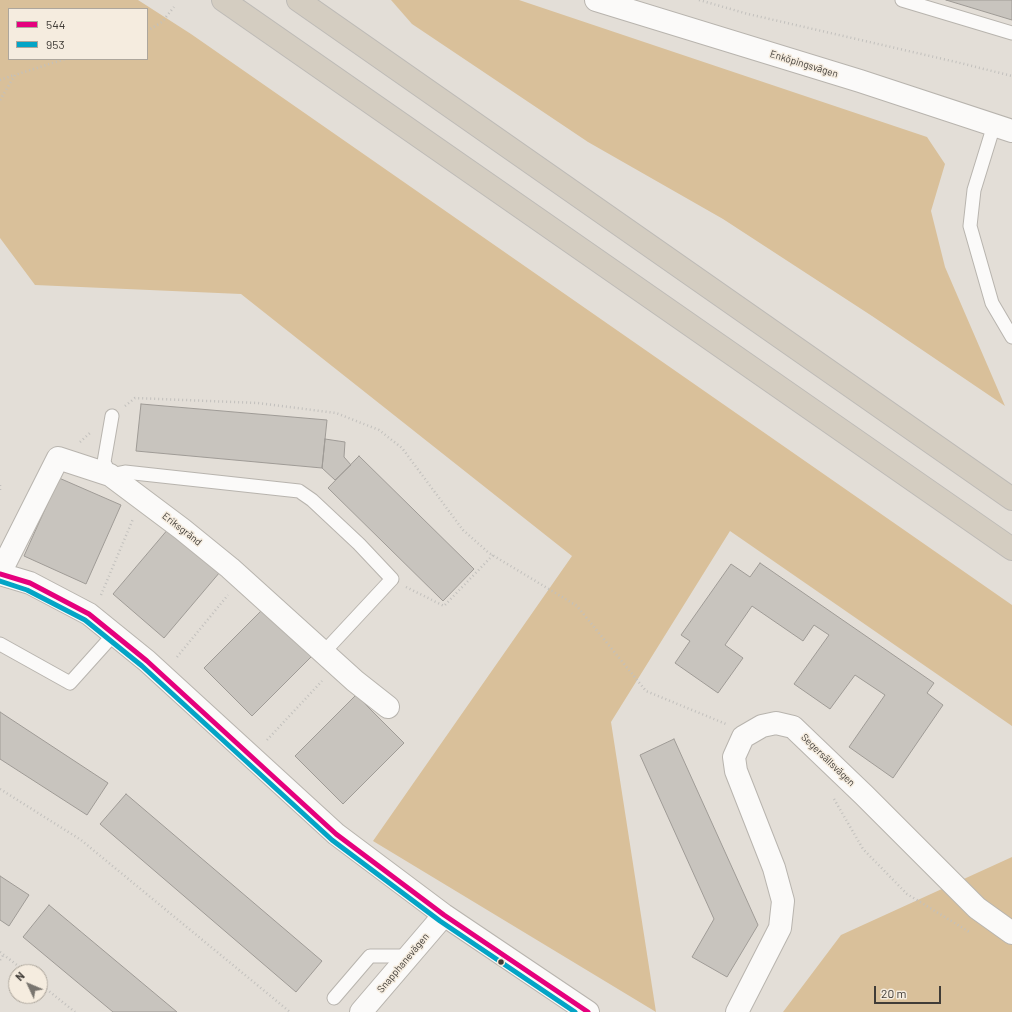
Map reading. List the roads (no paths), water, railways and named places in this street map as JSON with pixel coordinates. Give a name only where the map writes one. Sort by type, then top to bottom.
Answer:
[{"type":"highway","points":[[223,0],[1012,549]]},
{"type":"highway","points":[[298,0],[1012,498]]},
{"type":"street","name":"Enköpingsvägen","points":[[596,0],[1003,128]]},
{"type":"street","name":"Eriksgränd","points":[[0,573],[58,458],[110,475],[182,529],[241,578],[355,681],[388,707]]},
{"type":"street","points":[[0,573],[30,583],[89,614],[147,661],[336,834],[444,914],[588,1012]]},
{"type":"street","name":"Segersällsvägen","points":[[737,1012],[780,928],[783,902],[774,868],[736,771],[734,757],[743,737],[762,726],[776,723],[794,727],[977,908],[1012,933]]},
{"type":"street","name":"Snapphanevägen","points":[[361,1012],[444,914]]},
{"type":"lane","points":[[902,0],[1012,33]]},
{"type":"lane","points":[[1003,128],[974,190],[970,226],[992,303],[1012,337]]},
{"type":"lane","points":[[112,416],[104,462],[110,475],[125,472],[299,491],[312,500],[359,544],[392,579],[331,658]]},
{"type":"lane","points":[[0,644],[70,683],[114,634]]},
{"type":"lane","points":[[334,998],[370,956],[409,956]]}]
